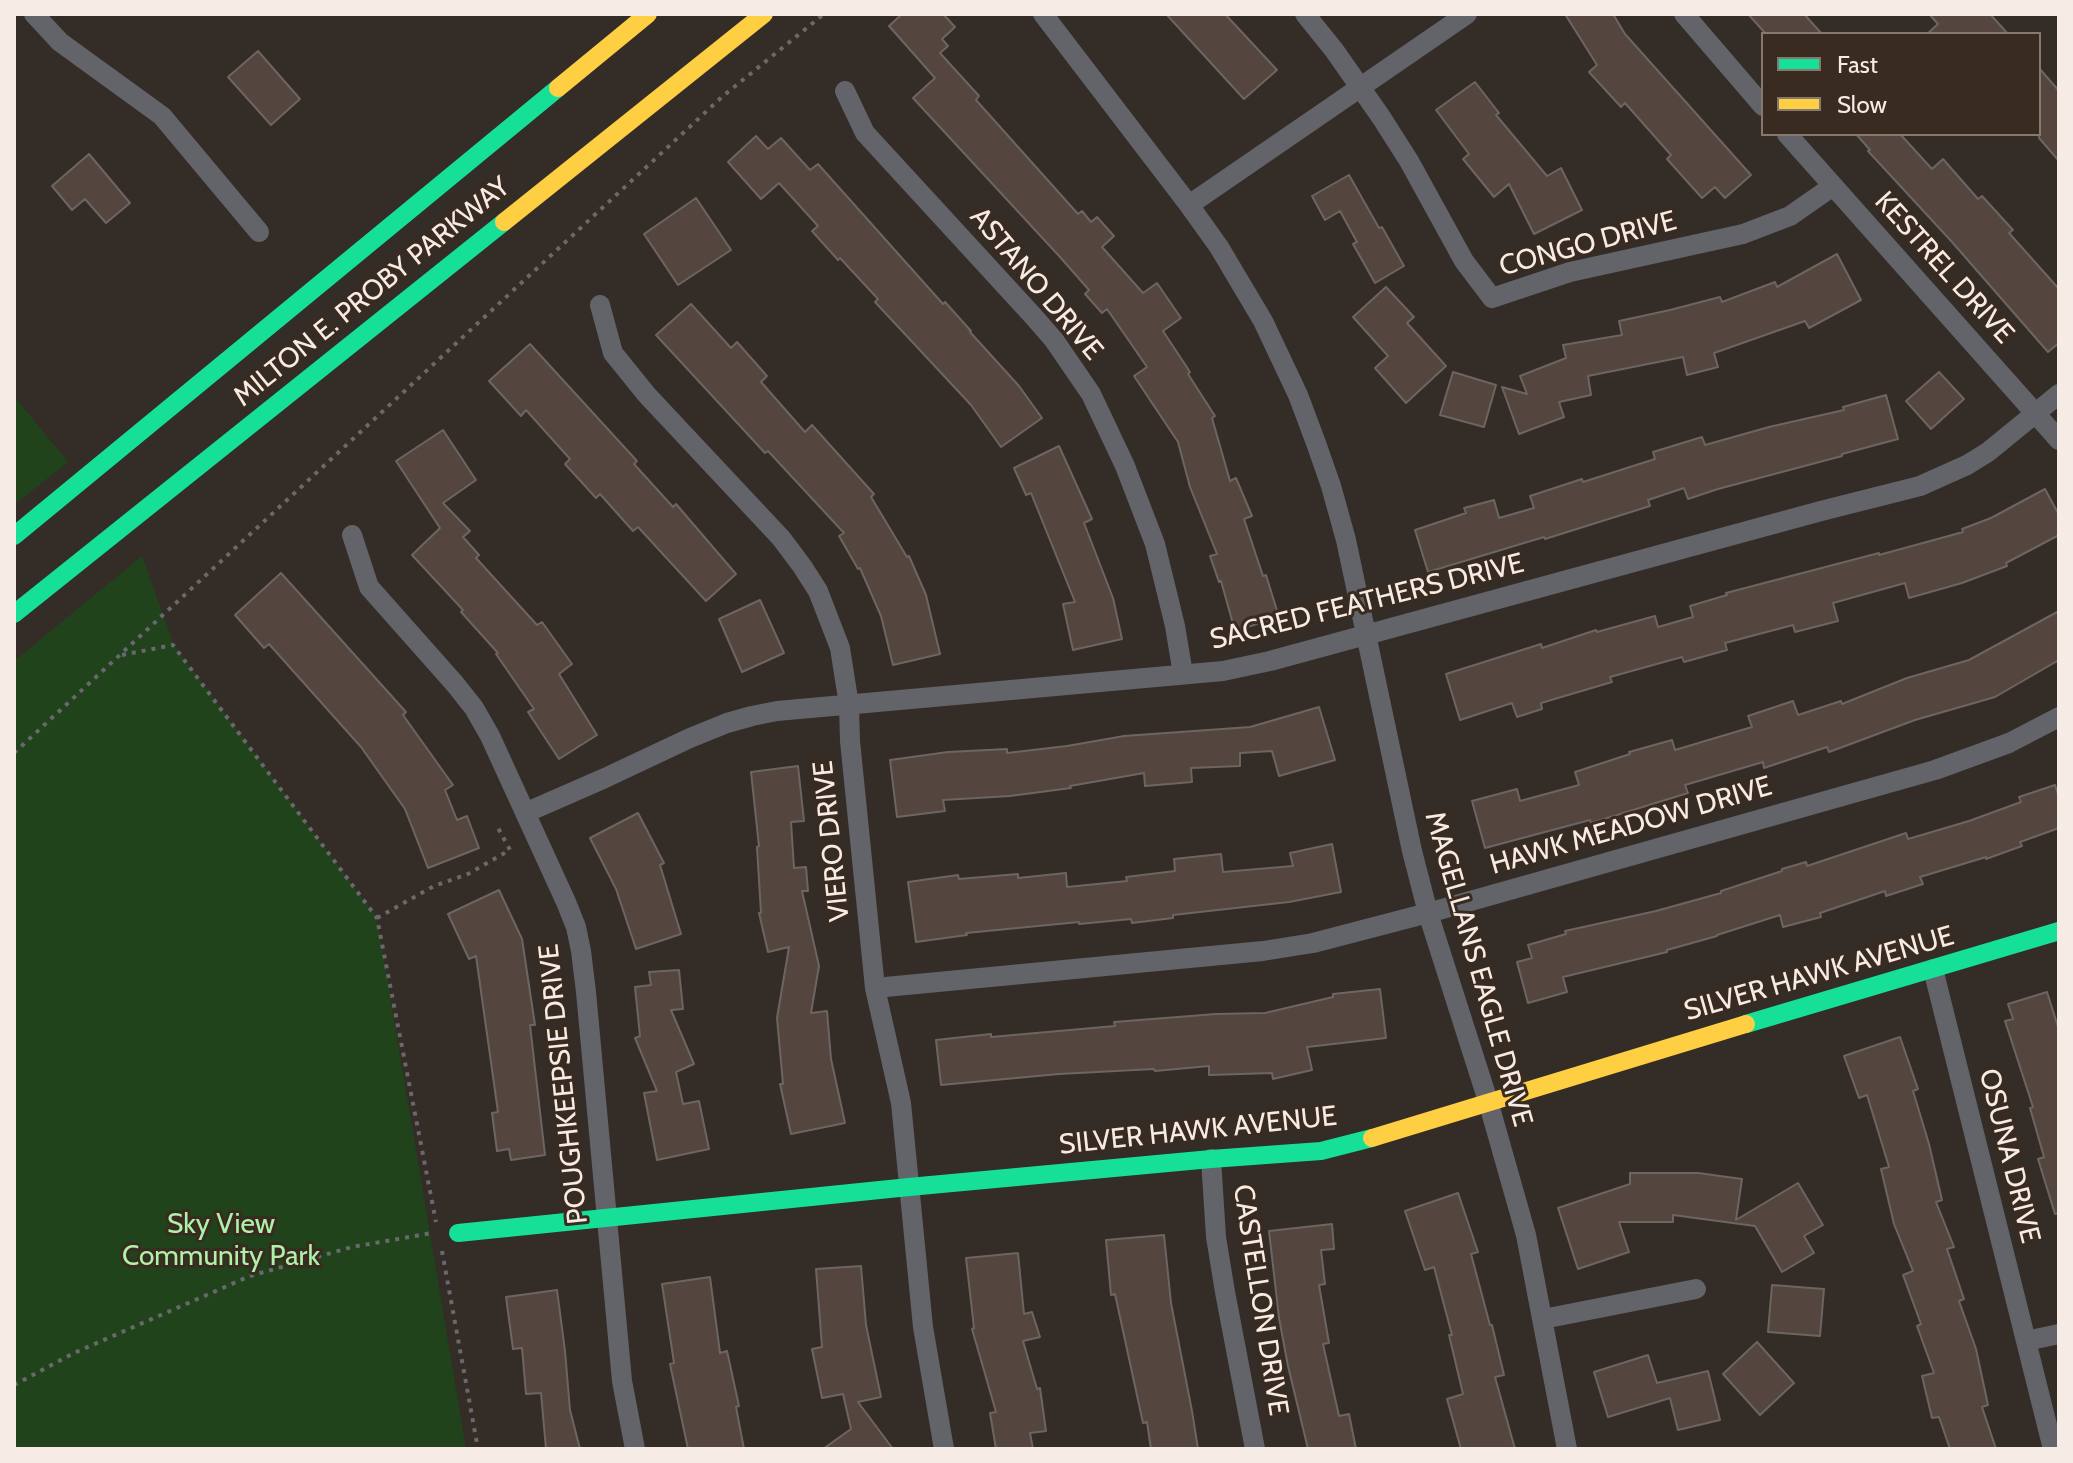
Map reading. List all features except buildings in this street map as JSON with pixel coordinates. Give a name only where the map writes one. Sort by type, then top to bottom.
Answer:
[{"type":"main road","name":"MILTON E. PROBY PARKWAY","points":[[14,536],[648,14]]},
{"type":"main road","name":"MILTON E. PROBY PARKWAY","points":[[14,614],[764,14]]},
{"type":"main road","name":"SILVER HAWK AVENUE","points":[[458,1233],[909,1187],[1321,1151],[2059,931]]},
{"type":"street","points":[[34,14],[60,42],[162,116],[259,232]]},
{"type":"street","name":"MAGELLANS EAGLE DRIVE","points":[[1043,14],[1219,247],[1263,321],[1298,395],[1331,486],[1428,913],[1488,1101],[1526,1235],[1567,1449]]},
{"type":"street","name":"CONGO DRIVE","points":[[1305,14],[1361,88],[1409,161],[1464,261],[1492,298],[1570,272],[1743,234],[1790,216],[1833,186]]},
{"type":"street","points":[[1189,205],[1467,14]]},
{"type":"street","points":[[1684,14],[1761,104]]},
{"type":"street","name":"ASTANO DRIVE","points":[[845,91],[865,133],[1054,340],[1091,394],[1125,466],[1155,544],[1173,613],[1183,674]]},
{"type":"street","name":"KESTREL DRIVE","points":[[1789,136],[2059,440]]},
{"type":"street","name":"VIERO DRIVE","points":[[600,305],[613,353],[647,395],[781,538],[818,591],[840,648],[849,705],[875,988],[901,1103],[923,1327],[944,1449]]},
{"type":"street","name":"SACRED FEATHERS DRIVE","points":[[525,813],[727,723],[777,711],[1223,671],[1920,486],[1988,452],[2059,394]]},
{"type":"street","name":"POUGHKEEPSIE DRIVE","points":[[352,535],[369,587],[474,708],[490,736],[576,927],[581,951],[622,1381],[635,1449]]},
{"type":"street","name":"HAWK MEADOW DRIVE","points":[[875,988],[1275,950],[1313,943],[1935,770],[2009,743],[2059,717]]},
{"type":"street","name":"OSUNA DRIVE","points":[[1933,969],[2053,1449]]},
{"type":"street","name":"CASTELLON DRIVE","points":[[1211,1159],[1216,1237],[1255,1449]]},
{"type":"street","points":[[1543,1319],[1696,1289]]},
{"type":"street","points":[[2026,1341],[2059,1334]]},
{"type":"path","points":[[14,753],[723,96],[824,14]]},
{"type":"path","points":[[14,1385],[74,1353],[250,1276],[352,1247],[438,1232],[377,918],[173,645],[120,655]]},
{"type":"path","points":[[377,918],[434,886],[468,874],[510,850],[497,826]]},
{"type":"path","points":[[441,1247],[478,1449]]},
{"type":"green space","points":[[14,396],[68,462],[14,505]]},
{"type":"green space","name":"Sky View Community Park","points":[[142,556],[174,645],[377,918],[466,1449],[14,1449],[14,661]]},
{"type":"traffic: fast","points":[[14,536],[558,88]]},
{"type":"traffic: fast","points":[[14,614],[504,222]]},
{"type":"traffic: fast","points":[[1746,1024],[2059,931]]},
{"type":"traffic: fast","points":[[458,1233],[909,1187],[1321,1151],[1372,1138]]},
{"type":"traffic: slow","points":[[558,88],[648,14]]},
{"type":"traffic: slow","points":[[504,222],[764,14]]},
{"type":"traffic: slow","points":[[1372,1138],[1746,1024]]}]
